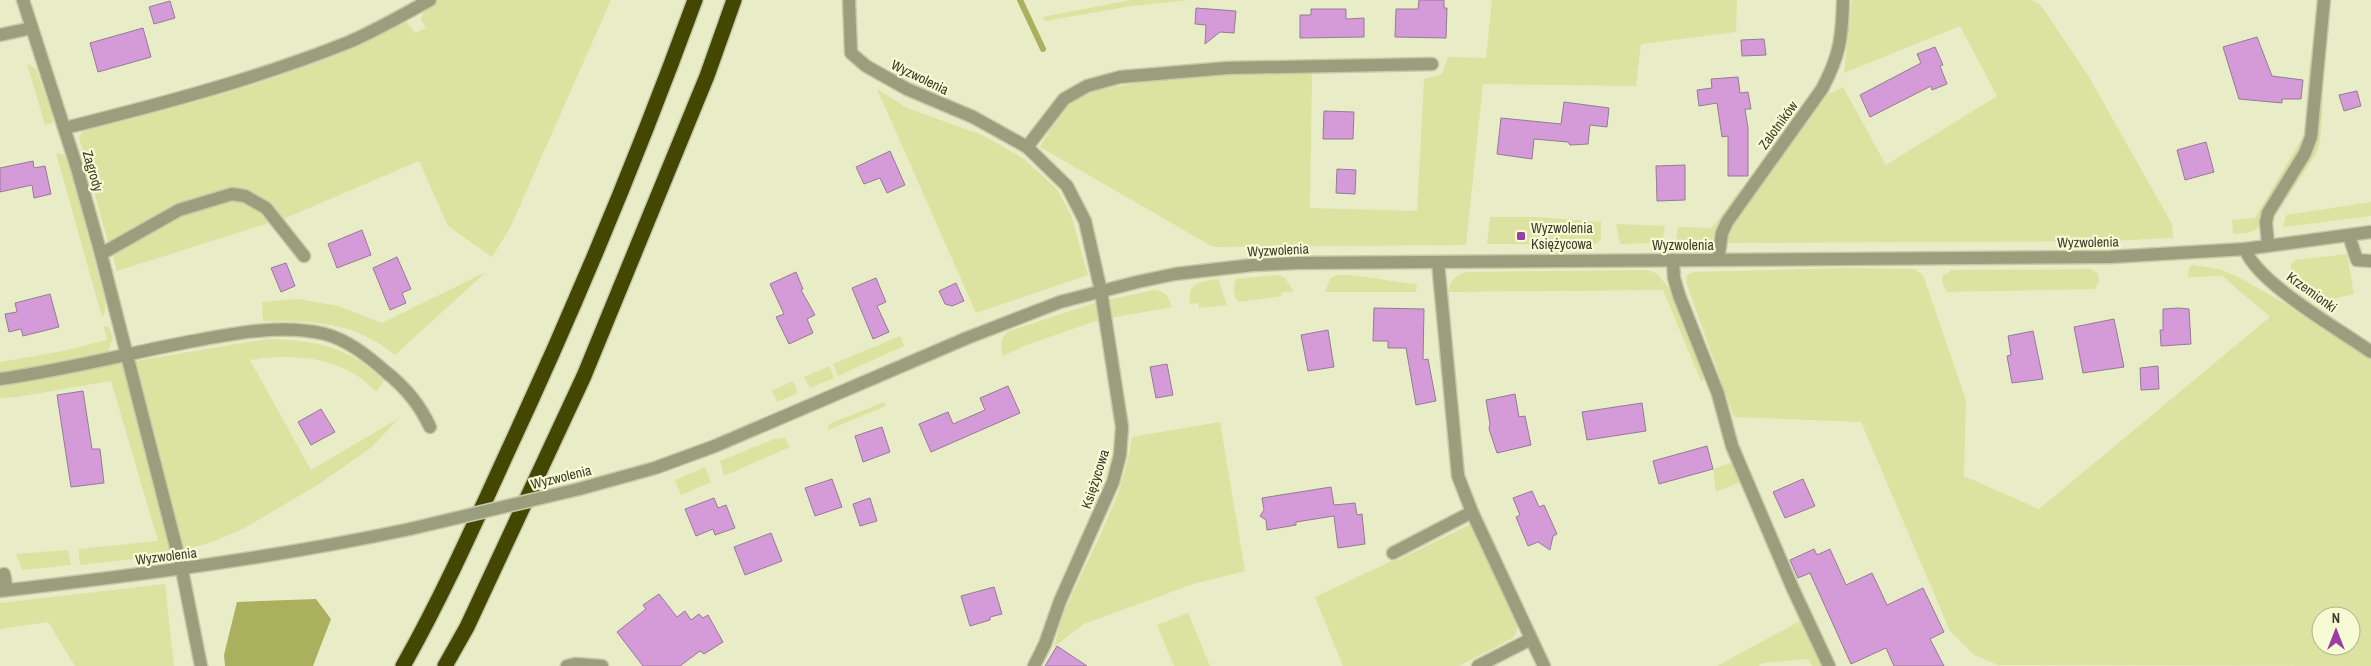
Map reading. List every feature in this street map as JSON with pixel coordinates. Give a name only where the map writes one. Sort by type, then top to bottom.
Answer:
[{"type":"highway","points":[[403,666],[434,610],[550,361],[672,63],[695,0]]},
{"type":"highway","points":[[445,666],[467,627],[584,376],[707,76],[734,0]]},
{"type":"street","name":"Zagrody","points":[[23,0],[65,128],[101,254],[182,570],[201,666]]},
{"type":"street","points":[[65,128],[197,95],[255,76],[350,41],[430,0]]},
{"type":"street","name":"Wyzwolenia","points":[[848,0],[851,53],[866,66],[907,89],[972,117],[1028,147],[1066,186],[1085,220],[1101,290]]},
{"type":"street","name":"Zalotników","points":[[1718,260],[1722,233],[1727,222],[1822,89],[1833,68],[1842,36],[1843,0]]},
{"type":"street","points":[[2268,246],[2266,222],[2268,213],[2305,153],[2311,137],[2324,0]]},
{"type":"street","points":[[0,35],[32,28]]},
{"type":"street","points":[[1028,147],[1064,99],[1087,86],[1120,77],[1227,68],[1432,64]]},
{"type":"street","points":[[101,254],[179,210],[232,194],[244,196],[266,208],[304,256]]},
{"type":"street","name":"Wyzwolenia","points":[[4,591],[182,570],[323,548],[579,489],[655,468],[716,446],[1018,317],[1101,290],[1175,274],[1253,265],[2110,257],[2268,246],[2371,232]]},
{"type":"street","points":[[2349,236],[2357,260],[2371,261]]},
{"type":"street","name":"Krzemionki","points":[[2245,248],[2249,259],[2265,276],[2371,352]]},
{"type":"street","points":[[1673,260],[1674,278],[1679,295],[1718,394],[1732,446],[1792,589],[1829,666]]},
{"type":"street","points":[[1438,262],[1456,461],[1462,490],[1544,666]]},
{"type":"street","name":"Księżycowa","points":[[1034,666],[1045,644],[1060,601],[1113,482],[1120,455],[1122,427],[1101,290]]},
{"type":"street","points":[[0,380],[126,353],[220,336],[276,329],[327,334],[351,346],[397,381],[423,410],[430,427]]},
{"type":"street","points":[[1393,553],[1472,512]]},
{"type":"street","points":[[4,574],[4,591]]},
{"type":"street","points":[[1478,666],[1531,639]]},
{"type":"street","points":[[568,666],[575,664],[602,666]]},
{"type":"shaded area","points":[[439,0],[611,0],[510,228],[492,257],[448,226],[419,161],[281,220],[254,195],[181,205],[108,242],[79,137],[83,131],[221,94],[289,73],[356,47],[403,22],[407,22],[415,33],[426,28],[421,19],[425,8]]},
{"type":"shaded area","points":[[1131,0],[1190,0],[1132,6],[1045,21],[1042,17]]},
{"type":"shaded area","points":[[1492,0],[1737,0],[1736,32],[1641,44],[1636,86],[1483,84],[1466,245],[1213,247],[1040,147],[1066,108],[1071,103],[1088,94],[1115,87],[1185,78],[1258,73],[1311,72],[1310,208],[1417,211],[1424,79],[1442,74],[1448,57],[1486,58]]},
{"type":"shaded area","points":[[1852,0],[2031,0],[2040,4],[2089,77],[2172,224],[2173,238],[2112,241],[1728,243],[1730,231],[1735,222],[1827,95],[1843,87],[1886,165],[1997,96],[1960,26],[1844,73]]},
{"type":"shaded area","points":[[2310,60],[2313,62],[2306,134],[2302,144],[2264,208],[2258,227],[2251,232],[2233,234],[2232,220],[2255,218],[2304,135]]},
{"type":"shaded area","points":[[27,63],[36,69],[53,123],[45,125]]},
{"type":"shaded area","points":[[2324,88],[2320,142],[2316,154],[2274,218],[2316,144]]},
{"type":"shaded area","points":[[877,89],[907,108],[982,135],[1024,159],[1057,189],[1071,215],[1088,275],[976,313]]},
{"type":"shaded area","points":[[56,153],[64,155],[68,160],[105,301],[105,312],[102,317]]},
{"type":"shaded area","points":[[1741,188],[1742,191],[1720,220],[1711,243],[1676,243],[1678,227],[1712,228]]},
{"type":"shaded area","points":[[236,199],[257,207],[272,222],[117,271],[113,257],[116,251],[191,211]]},
{"type":"shaded area","points":[[2371,202],[2371,216],[2283,227],[2286,215]]},
{"type":"shaded area","points":[[1490,217],[1538,217],[1601,222],[1601,240],[1596,244],[1487,244]]},
{"type":"shaded area","points":[[1616,224],[1665,226],[1662,243],[1620,244]]},
{"type":"shaded area","points":[[2347,254],[2354,294],[2325,301],[2308,291],[2293,277],[2291,265],[2295,260]]},
{"type":"shaded area","points":[[2192,265],[2220,269],[2240,278],[2284,303],[2371,360],[2371,666],[1998,665],[1974,655],[1950,631],[1861,422],[1734,417],[1686,282],[1687,275],[1694,272],[1845,268],[1915,269],[1923,275],[1966,400],[1964,476],[2039,509],[2270,317],[2222,276],[2188,277],[2189,268]]},
{"type":"shaded area","points":[[2091,269],[2098,274],[2099,282],[2095,289],[1947,292],[1942,276],[1952,270]]},
{"type":"shaded area","points":[[1647,270],[1656,273],[1669,288],[1704,376],[1702,383],[1663,290],[1448,292],[1450,284],[1454,279],[1466,272]]},
{"type":"shaded area","points":[[486,272],[395,355],[357,332],[344,328],[318,323],[263,321],[262,302],[298,299],[338,306],[382,323]]},
{"type":"shaded area","points":[[1276,275],[1285,278],[1294,292],[1281,292],[1282,296],[1239,302],[1235,297],[1236,279]]},
{"type":"shaded area","points":[[1336,275],[1417,284],[1416,292],[1325,292],[1330,279]]},
{"type":"shaded area","points":[[1218,279],[1227,305],[1199,308],[1198,303],[1190,304],[1191,291],[1196,284]]},
{"type":"shaded area","points":[[1153,290],[1166,295],[1172,307],[1111,318],[1108,300]]},
{"type":"shaded area","points":[[1095,303],[1102,319],[1026,345],[1003,356],[1002,340],[1009,331]]},
{"type":"shaded area","points":[[104,326],[109,327],[113,338],[109,350],[100,355],[0,374],[0,362],[63,351],[107,340]]},
{"type":"shaded area","points":[[900,336],[904,346],[838,376],[833,364]]},
{"type":"shaded area","points":[[267,339],[300,341],[330,347],[358,360],[384,381],[376,392],[349,371],[318,360],[284,357],[250,360],[311,470],[399,418],[372,447],[319,484],[243,529],[207,544],[151,557],[80,565],[78,549],[158,541],[111,381],[17,397],[0,398],[0,384]]},
{"type":"shaded area","points":[[829,366],[834,378],[810,388],[804,377]]},
{"type":"shaded area","points":[[793,381],[798,393],[777,402],[772,391]]},
{"type":"shaded area","points":[[884,402],[886,406],[828,430],[829,424]]},
{"type":"shaded area","points":[[1220,422],[1245,571],[1193,584],[1084,624],[1054,647],[1066,609],[1115,502],[1128,459],[1132,437]]},
{"type":"shaded area","points":[[785,438],[790,447],[724,476],[720,461],[774,439]]},
{"type":"shaded area","points":[[1733,462],[1740,482],[1716,492],[1713,469]]},
{"type":"shaded area","points":[[705,467],[711,482],[681,495],[675,480]]},
{"type":"shaded area","points":[[1469,525],[1472,526],[1517,623],[1517,631],[1513,638],[1459,666],[1343,666],[1315,597],[1394,560],[1396,561]]},
{"type":"shaded area","points":[[68,550],[71,565],[22,570],[16,554]]},
{"type":"shaded area","points":[[165,584],[174,666],[75,666],[48,622],[0,629],[0,603]]},
{"type":"shaded area","points":[[316,599],[331,619],[313,666],[225,666],[224,655],[237,602]]},
{"type":"shaded area","points":[[1188,613],[1210,666],[1174,666],[1157,625]]},
{"type":"shaded area","points":[[1800,621],[1822,666],[1812,666],[1808,659],[1763,663],[1758,666],[1717,666]]},
{"type":"building","points":[[1419,0],[1444,0],[1444,8],[1447,8],[1446,38],[1395,37],[1396,9],[1418,9]]},
{"type":"building","points":[[170,1],[175,18],[154,24],[149,7]]},
{"type":"building","points":[[1196,8],[1236,11],[1234,33],[1220,32],[1205,44],[1206,25],[1195,24]]},
{"type":"building","points":[[1311,9],[1346,9],[1346,19],[1364,18],[1364,37],[1300,38],[1300,15],[1311,15]]},
{"type":"building","points":[[143,28],[151,57],[98,72],[90,43]]},
{"type":"building","points":[[2257,37],[2272,76],[2303,80],[2301,99],[2282,99],[2282,103],[2239,99],[2223,47]]},
{"type":"building","points":[[1764,39],[1766,55],[1742,56],[1741,40]]},
{"type":"building","points":[[1935,47],[1943,65],[1940,66],[1947,84],[1932,90],[1931,86],[1870,117],[1860,95],[1921,63],[1917,54]]},
{"type":"building","points":[[1738,77],[1740,93],[1748,92],[1751,109],[1745,109],[1748,128],[1748,176],[1728,176],[1728,136],[1722,137],[1717,103],[1699,106],[1697,90],[1712,88],[1711,79]]},
{"type":"building","points":[[2357,91],[2361,106],[2344,111],[2339,95]]},
{"type":"building","points":[[1564,102],[1609,108],[1607,127],[1590,125],[1588,144],[1570,145],[1568,142],[1534,139],[1532,159],[1497,154],[1501,118],[1561,124]]},
{"type":"building","points":[[1324,111],[1354,112],[1353,139],[1323,139]]},
{"type":"building","points":[[2206,142],[2214,172],[2185,180],[2177,150]]},
{"type":"building","points":[[890,151],[905,185],[887,193],[880,178],[864,184],[856,167]]},
{"type":"building","points":[[33,161],[34,168],[45,166],[51,194],[34,198],[32,185],[0,192],[0,168]]},
{"type":"building","points":[[1685,165],[1685,200],[1657,201],[1656,166]]},
{"type":"building","points":[[1337,169],[1356,170],[1355,194],[1336,193]]},
{"type":"building","points":[[362,230],[371,255],[337,268],[328,244]]},
{"type":"building","points":[[397,257],[411,289],[402,293],[406,303],[390,310],[373,268]]},
{"type":"building","points":[[286,263],[295,286],[281,292],[271,268]]},
{"type":"building","points":[[796,272],[803,289],[801,290],[815,315],[807,319],[813,333],[789,344],[776,317],[784,314],[770,284]]},
{"type":"building","points":[[876,278],[886,302],[877,306],[889,332],[873,339],[852,288]]},
{"type":"building","points":[[956,283],[964,301],[952,306],[945,304],[939,291]]},
{"type":"building","points":[[50,294],[59,327],[23,336],[21,329],[9,332],[5,314],[17,312],[15,303]]},
{"type":"building","points":[[1374,308],[1424,309],[1423,360],[1428,359],[1436,401],[1416,405],[1406,348],[1388,348],[1388,341],[1373,341]]},
{"type":"building","points":[[2163,309],[2189,309],[2191,344],[2161,346],[2160,330],[2163,330]]},
{"type":"building","points":[[2114,319],[2124,367],[2083,373],[2074,327]]},
{"type":"building","points":[[1328,330],[1334,367],[1308,371],[1301,335]]},
{"type":"building","points":[[2033,331],[2043,379],[2012,383],[2007,356],[2011,355],[2008,336]]},
{"type":"building","points":[[1167,364],[1173,395],[1156,398],[1150,367]]},
{"type":"building","points":[[2158,366],[2159,389],[2141,390],[2140,368]]},
{"type":"building","points":[[1008,386],[1020,413],[931,452],[919,424],[948,412],[953,424],[985,410],[980,398]]},
{"type":"building","points":[[83,391],[92,449],[100,449],[104,483],[71,487],[57,395]]},
{"type":"building","points":[[1515,394],[1519,417],[1525,416],[1531,445],[1497,453],[1489,429],[1490,424],[1486,400]]},
{"type":"building","points":[[1642,403],[1646,431],[1587,440],[1582,412]]},
{"type":"building","points":[[321,409],[335,432],[311,445],[298,422]]},
{"type":"building","points":[[882,427],[890,452],[863,462],[855,436]]},
{"type":"building","points":[[1707,446],[1713,469],[1659,484],[1653,461]]},
{"type":"building","points":[[832,479],[842,507],[815,516],[805,488]]},
{"type":"building","points":[[1803,479],[1815,506],[1785,518],[1773,492]]},
{"type":"building","points":[[1331,487],[1334,505],[1355,503],[1357,515],[1362,514],[1365,544],[1338,548],[1334,516],[1296,522],[1296,525],[1267,530],[1266,520],[1260,516],[1264,510],[1262,498]]},
{"type":"building","points":[[1532,491],[1539,507],[1544,505],[1557,534],[1553,536],[1550,550],[1538,542],[1528,546],[1516,517],[1520,515],[1513,498]]},
{"type":"building","points":[[714,498],[718,508],[726,505],[735,528],[715,535],[713,529],[696,536],[685,509]]},
{"type":"building","points":[[870,498],[877,521],[860,526],[853,504]]},
{"type":"building","points":[[771,533],[782,561],[745,575],[734,547]]},
{"type":"building","points":[[1814,549],[1817,555],[1830,549],[1846,585],[1872,573],[1887,605],[1923,588],[1944,632],[1930,639],[1944,666],[1894,666],[1886,648],[1851,664],[1810,573],[1798,578],[1790,560]]},
{"type":"building","points":[[994,587],[1002,614],[970,626],[961,596]]},
{"type":"building","points":[[659,594],[677,617],[685,611],[691,620],[699,614],[703,618],[708,615],[723,642],[704,654],[700,651],[680,666],[643,666],[617,632],[646,609],[643,605]]},
{"type":"building","points":[[1057,646],[1087,666],[1045,666]]},
{"type":"waterway","points":[[1020,0],[1043,49]]},
{"type":"place","name":"Wyzwolenia Księżycowa","points":[[1521,236]]}]
